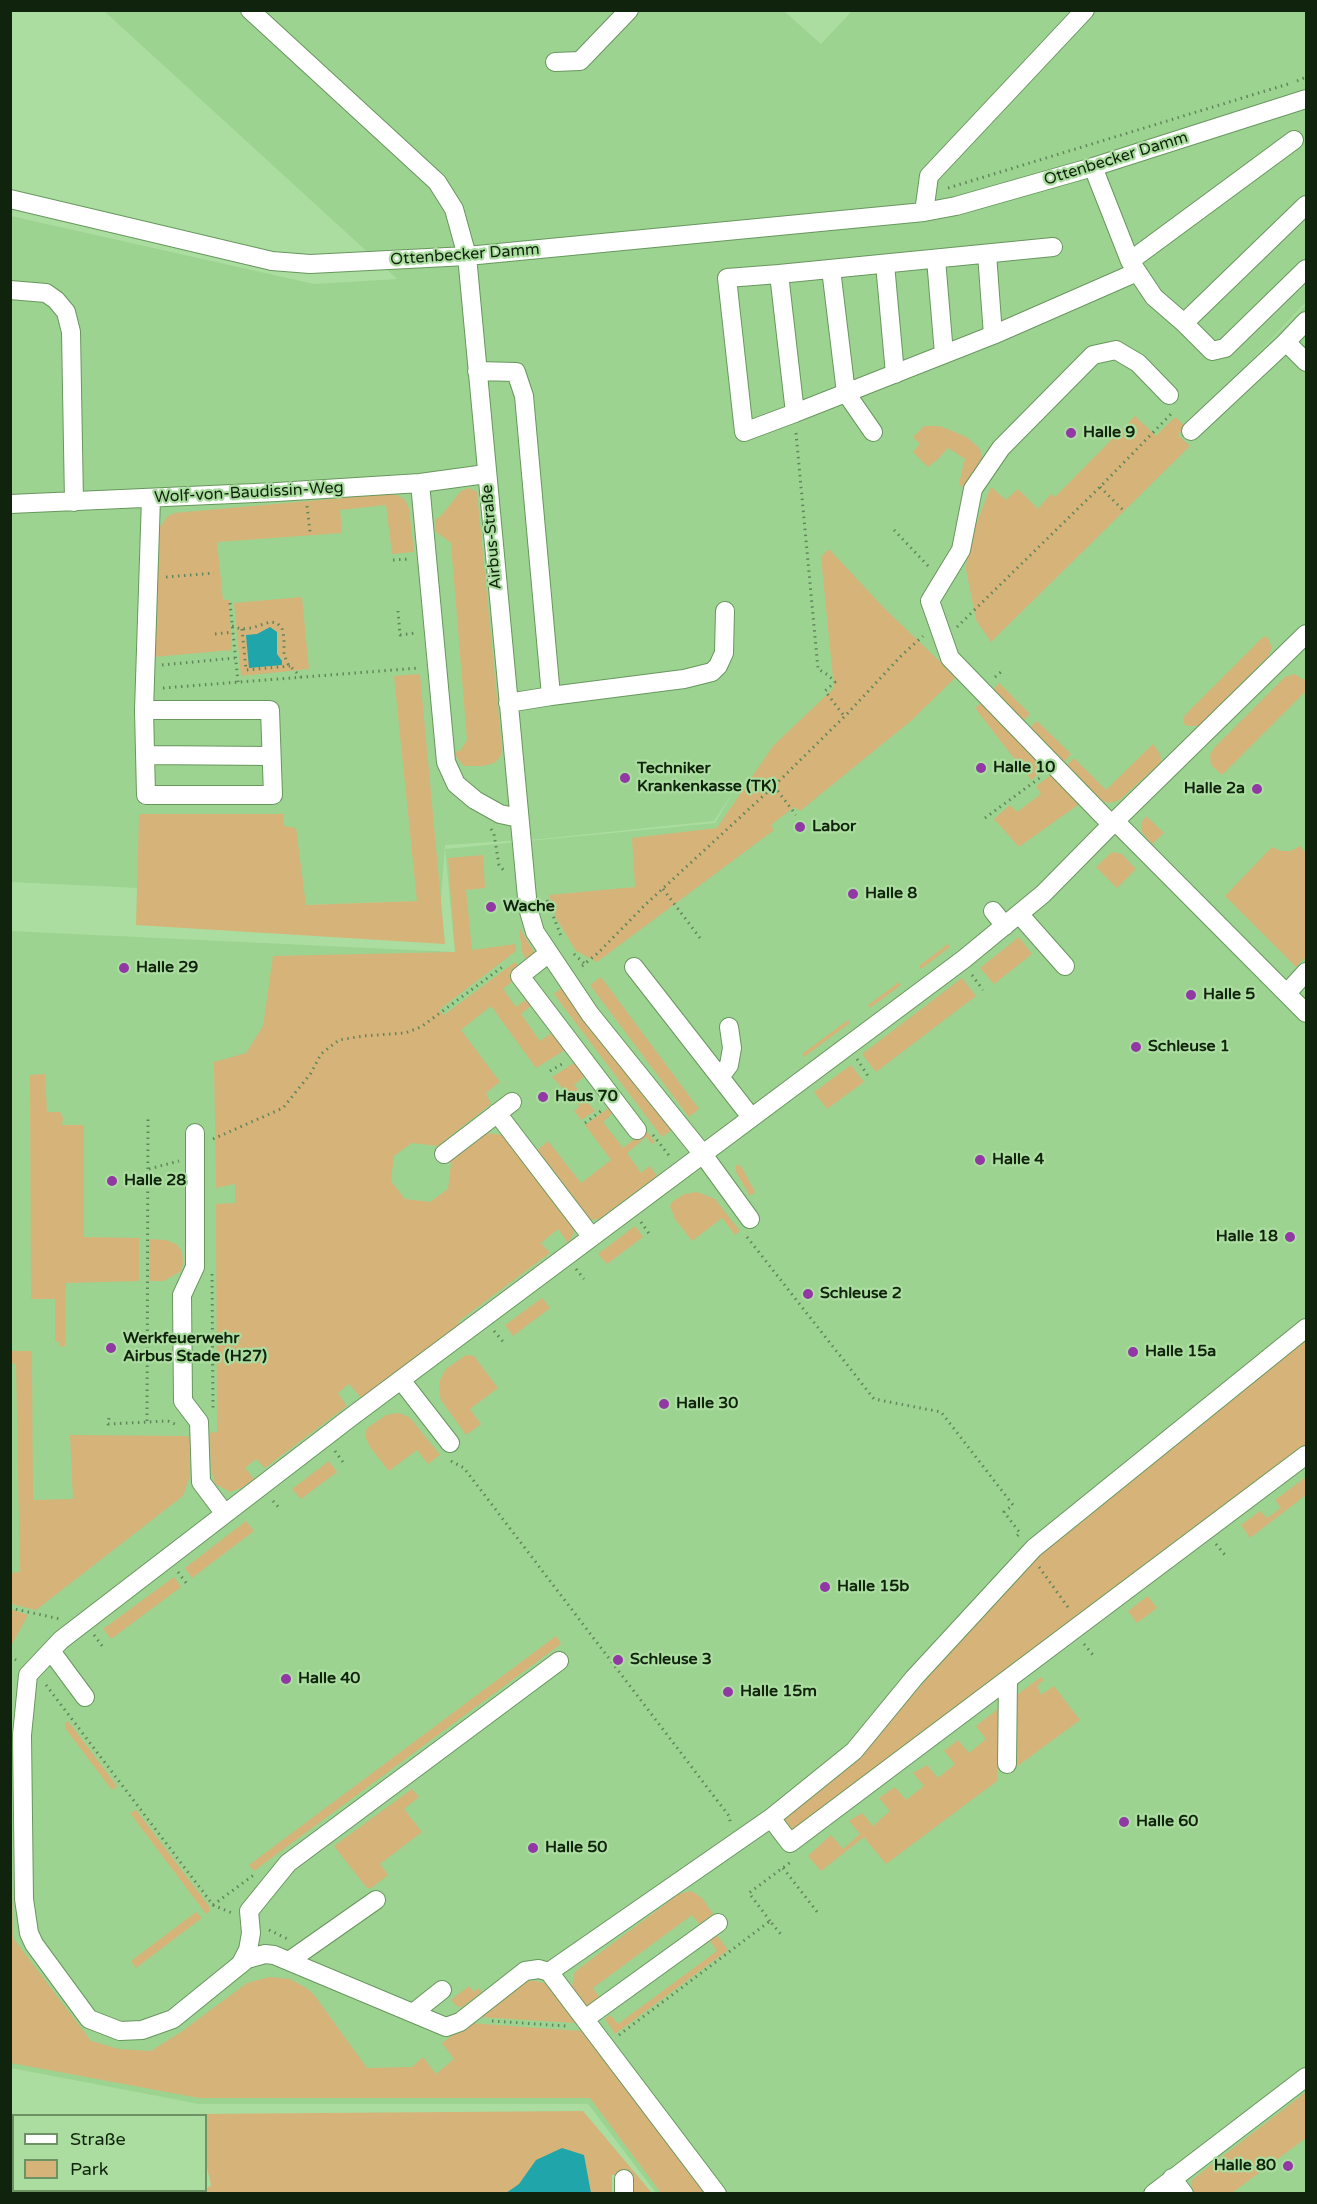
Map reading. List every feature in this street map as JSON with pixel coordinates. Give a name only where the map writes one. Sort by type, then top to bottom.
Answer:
[{"type":"street","name":"Airbus-Straße","points":[[250,10],[437,182],[454,209],[467,256],[528,908],[535,932],[590,1014],[702,1153],[748,1228]]},
{"type":"street","points":[[555,62],[580,61],[628,10]]},
{"type":"street","points":[[924,212],[929,176],[1085,10]]},
{"type":"street","name":"Ottenbecker Damm","points":[[10,199],[272,261],[310,264],[467,256],[924,212],[986,199],[1306,99]]},
{"type":"street","points":[[1053,247],[727,278],[744,432],[795,419],[846,393],[993,335],[1134,267],[1294,140]]},
{"type":"street","points":[[1094,167],[1134,267],[1154,297],[1212,351],[1225,348],[1306,268]]},
{"type":"street","points":[[1184,323],[1306,205]]},
{"type":"street","points":[[987,254],[993,335]]},
{"type":"street","points":[[936,259],[944,354]]},
{"type":"street","points":[[885,264],[895,374]]},
{"type":"street","points":[[831,269],[846,393],[873,432]]},
{"type":"street","points":[[779,274],[795,419]]},
{"type":"street","points":[[10,290],[45,293],[56,300],[66,312],[71,332],[74,502]]},
{"type":"street","points":[[1191,431],[1306,321]]},
{"type":"street","points":[[1286,342],[1306,362]]},
{"type":"street","points":[[1169,395],[1138,363],[1116,350],[1093,355],[1001,448],[973,489],[961,550],[930,601],[946,627],[950,658],[1055,766],[1306,1013]]},
{"type":"street","points":[[477,371],[516,372],[524,396],[551,696]]},
{"type":"street","name":"Wolf-von-Baudissin-Weg","points":[[10,504],[420,483],[486,474]]},
{"type":"street","points":[[420,483],[446,762],[456,784],[475,800],[500,814],[519,818]]},
{"type":"street","points":[[144,710],[270,710],[273,795],[146,795],[144,710],[151,498]]},
{"type":"street","points":[[508,703],[684,680],[711,672],[718,666],[724,653],[725,611]]},
{"type":"street","points":[[720,2190],[581,2023],[549,1972],[539,1969],[525,1971],[460,2022],[446,2026],[274,1955],[265,1954],[240,1965],[173,2019],[142,2030],[120,2031],[88,2019],[29,1934],[25,1911],[22,1735],[25,1674],[61,1640],[225,1514],[1012,920],[1043,894],[1306,634]]},
{"type":"street","points":[[145,755],[272,756]]},
{"type":"street","points":[[993,911],[1012,920],[1065,966]]},
{"type":"street","points":[[549,953],[520,976],[637,1130]]},
{"type":"street","points":[[634,967],[751,1117]]},
{"type":"street","points":[[1287,993],[1306,972]]},
{"type":"street","points":[[720,1077],[729,1065],[732,1048],[729,1027]]},
{"type":"street","points":[[444,1154],[512,1102]]},
{"type":"street","points":[[497,1113],[591,1236]]},
{"type":"street","points":[[195,1133],[195,1267],[182,1295],[183,1401],[199,1422],[201,1482],[225,1514]]},
{"type":"street","points":[[549,1972],[742,1828],[771,1818],[854,1751],[914,1678],[1034,1548],[1306,1328]]},
{"type":"street","points":[[401,1380],[448,1451]]},
{"type":"street","points":[[771,1818],[790,1843],[1306,1455]]},
{"type":"street","points":[[51,1651],[84,1697]]},
{"type":"street","points":[[240,1965],[248,1950],[251,1933],[249,1911],[288,1863],[559,1661]]},
{"type":"street","points":[[1007,1764],[1008,1679]]},
{"type":"street","points":[[289,1961],[376,1900]]},
{"type":"street","points":[[581,2023],[718,1923]]},
{"type":"street","points":[[413,2013],[442,1990]]},
{"type":"street","points":[[1153,2193],[1306,2077]]},
{"type":"street","points":[[1172,2178],[1184,2193]]},
{"type":"path","points":[[924,212],[949,186],[1306,77]]},
{"type":"path","points":[[582,966],[774,786],[901,656],[946,627],[1100,488],[1171,414]]},
{"type":"path","points":[[795,419],[818,669],[835,682],[825,691],[844,716]]},
{"type":"path","points":[[1100,488],[1123,510]]},
{"type":"path","points":[[307,498],[310,532]]},
{"type":"path","points":[[393,560],[417,558]]},
{"type":"path","points":[[230,603],[238,682]]},
{"type":"path","points":[[398,611],[400,635],[424,632]]},
{"type":"path","points":[[232,626],[242,629],[270,622],[277,623],[282,628],[284,655],[290,666],[302,677]]},
{"type":"path","points":[[242,629],[246,670],[290,666]]},
{"type":"path","points":[[215,634],[232,632]]},
{"type":"path","points":[[161,665],[235,658]]},
{"type":"path","points":[[162,688],[427,667]]},
{"type":"path","points":[[985,818],[1055,766]]},
{"type":"path","points":[[774,786],[796,815]]},
{"type":"path","points":[[663,889],[700,938]]},
{"type":"path","points":[[213,1145],[213,1139],[283,1108],[311,1073],[321,1054],[339,1040],[405,1033],[422,1027],[511,960]]},
{"type":"path","points":[[967,969],[983,990]]},
{"type":"path","points":[[854,1056],[870,1079]]},
{"type":"path","points":[[147,1421],[148,1118]]},
{"type":"path","points":[[637,1216],[650,1235]]},
{"type":"path","points":[[748,1228],[874,1399],[941,1412],[1013,1505],[1004,1512],[1020,1533],[1017,1536]]},
{"type":"path","points":[[573,1265],[584,1280]]},
{"type":"path","points":[[212,1269],[213,1417]]},
{"type":"path","points":[[491,1327],[505,1344]]},
{"type":"path","points":[[109,1418],[108,1424],[168,1421],[186,1428]]},
{"type":"path","points":[[332,1447],[345,1465]]},
{"type":"path","points":[[448,1451],[464,1468],[729,1816],[742,1828]]},
{"type":"path","points":[[268,1495],[281,1510]]},
{"type":"path","points":[[1213,1541],[1225,1555]]},
{"type":"path","points":[[1034,1559],[1073,1614]]},
{"type":"path","points":[[173,1566],[187,1584]]},
{"type":"path","points":[[10,1608],[61,1619]]},
{"type":"path","points":[[1081,1640],[1093,1655]]},
{"type":"path","points":[[10,1656],[213,1905],[232,1913]]},
{"type":"path","points":[[783,1868],[818,1913]]},
{"type":"path","points":[[613,2040],[770,1921],[783,1937]]},
{"type":"path","points":[[485,2020],[581,2023]]},
{"type":"shaded area","points":[[104,11],[784,11],[821,44],[852,11],[1306,11],[1306,302],[1243,369],[1306,305],[1306,2193],[656,2193],[588,2104],[199,2104],[11,2068],[11,931],[455,952],[445,849],[715,823],[735,789],[714,821],[540,839],[445,845],[441,900],[305,905],[137,888],[11,882],[11,216],[314,284],[397,279]]},
{"type":"green space","points":[[1135,416],[1156,436],[1175,417],[1185,426],[1178,435],[1190,446],[991,642],[976,620],[966,569],[969,542],[991,487],[1006,500],[1018,489],[1038,509],[1051,494],[1055,497]]},
{"type":"green space","points":[[924,426],[939,426],[968,438],[980,449],[984,466],[962,487],[959,484],[965,459],[948,448],[928,467],[913,452],[920,444],[913,437]]},
{"type":"green space","points":[[469,488],[477,492],[502,750],[500,758],[494,763],[483,766],[464,766],[452,752],[460,751],[467,740],[451,543],[435,531],[435,520],[461,491]]},
{"type":"green space","points":[[397,495],[405,500],[409,508],[414,552],[392,554],[386,505],[340,510],[342,533],[217,542],[223,600],[229,600],[232,650],[154,657],[157,531],[167,517],[174,513]]},
{"type":"green space","points":[[829,549],[884,608],[956,677],[912,720],[800,811],[794,807],[771,825],[774,830],[597,962],[576,951],[556,918],[549,895],[635,887],[632,838],[717,828],[773,746],[834,688],[821,557]]},
{"type":"green space","points":[[302,597],[309,669],[241,676],[234,603]]},
{"type":"green space","points":[[1264,636],[1268,638],[1272,648],[1268,657],[1199,726],[1184,724],[1185,715]]},
{"type":"green space","points":[[420,674],[445,944],[136,925],[139,814],[283,814],[284,826],[296,828],[306,905],[417,901],[394,676]]},
{"type":"green space","points":[[1294,674],[1306,681],[1306,691],[1222,775],[1211,765],[1210,755],[1214,748],[1285,677]]},
{"type":"green space","points":[[999,683],[1030,714],[1023,721],[992,691]]},
{"type":"green space","points":[[984,701],[1047,767],[1031,780],[975,708]]},
{"type":"green space","points":[[1037,721],[1071,754],[1064,762],[1029,728]]},
{"type":"green space","points":[[1153,744],[1160,754],[1161,762],[1120,800],[1113,802],[1107,803],[1098,798],[1066,766],[1074,758],[1106,790]]},
{"type":"green space","points":[[1054,773],[1082,802],[1019,847],[994,819],[1010,805],[1017,812],[1041,794],[1036,786]]},
{"type":"green space","points":[[1146,816],[1164,833],[1152,844],[1142,832],[1141,823]]},
{"type":"green space","points":[[1300,846],[1306,853],[1306,957],[1296,967],[1225,896],[1272,847],[1281,851],[1291,851]]},
{"type":"green space","points":[[1112,852],[1122,854],[1136,869],[1117,888],[1096,867]]},
{"type":"green space","points":[[483,855],[485,888],[466,890],[472,950],[516,944],[516,951],[439,1010],[444,1015],[515,962],[521,968],[514,980],[503,989],[516,1007],[528,998],[532,1005],[521,1014],[540,1041],[552,1033],[565,1050],[536,1068],[491,1006],[461,1030],[500,1082],[486,1093],[491,1104],[438,1146],[412,1143],[394,1156],[391,1181],[405,1199],[430,1202],[448,1189],[451,1164],[449,1161],[487,1133],[508,1136],[572,1222],[574,1230],[572,1237],[568,1243],[558,1229],[541,1243],[550,1253],[458,1322],[460,1325],[362,1399],[349,1384],[338,1393],[347,1406],[265,1468],[256,1459],[245,1468],[254,1479],[230,1492],[215,1484],[211,1468],[210,1433],[217,1432],[216,1204],[235,1203],[235,1184],[216,1188],[214,1062],[246,1053],[263,1026],[273,956],[455,952],[448,858]]},
{"type":"green space","points":[[519,927],[536,955],[527,962],[522,952]]},
{"type":"green space","points":[[1019,937],[1032,954],[994,984],[980,968]]},
{"type":"green space","points":[[948,944],[950,947],[921,969],[919,966]]},
{"type":"green space","points":[[601,977],[699,1109],[689,1117],[590,985]]},
{"type":"green space","points":[[962,978],[976,996],[876,1072],[862,1054]]},
{"type":"green space","points":[[899,982],[901,985],[870,1008],[868,1005]]},
{"type":"green space","points":[[564,986],[673,1129],[662,1137],[554,994]]},
{"type":"green space","points":[[848,1020],[850,1023],[804,1057],[802,1054]]},
{"type":"green space","points":[[574,1063],[586,1075],[574,1085],[595,1111],[581,1120],[574,1111],[580,1106],[552,1077]]},
{"type":"green space","points":[[851,1065],[864,1082],[827,1109],[814,1092]]},
{"type":"green space","points":[[45,1074],[47,1112],[60,1112],[63,1118],[62,1125],[84,1125],[84,1237],[139,1238],[139,1281],[66,1283],[65,1346],[60,1347],[59,1342],[55,1341],[55,1299],[31,1299],[30,1075]]},
{"type":"green space","points":[[610,1107],[614,1112],[603,1122],[623,1148],[646,1130],[655,1142],[652,1144],[646,1137],[627,1153],[641,1173],[650,1166],[657,1176],[599,1219],[590,1220],[535,1152],[548,1141],[581,1183],[611,1160],[585,1125]]},
{"type":"green space","points":[[736,1165],[741,1166],[755,1192],[750,1196],[736,1172]]},
{"type":"green space","points":[[697,1192],[715,1199],[740,1231],[735,1235],[722,1218],[692,1241],[675,1219],[670,1206],[684,1194]]},
{"type":"green space","points":[[635,1226],[643,1237],[607,1264],[598,1254]]},
{"type":"green space","points":[[149,1239],[166,1240],[176,1244],[182,1251],[181,1271],[164,1281],[149,1281]]},
{"type":"green space","points":[[542,1298],[550,1308],[513,1336],[505,1325]]},
{"type":"green space","points":[[1306,1338],[1306,1446],[794,1832],[783,1817],[858,1758],[1030,1560]]},
{"type":"green space","points":[[11,1351],[32,1351],[33,1500],[73,1499],[70,1435],[188,1436],[189,1439],[190,1476],[183,1496],[36,1610],[11,1604],[11,1573],[20,1572],[16,1364],[11,1363]]},
{"type":"green space","points":[[466,1355],[474,1356],[498,1388],[470,1409],[481,1424],[466,1435],[441,1400],[439,1390],[440,1380],[446,1369]]},
{"type":"green space","points":[[399,1413],[412,1420],[440,1455],[428,1464],[417,1450],[389,1471],[370,1447],[365,1436],[367,1428],[386,1415]]},
{"type":"green space","points":[[329,1461],[337,1472],[301,1499],[292,1489]]},
{"type":"green space","points":[[1306,1477],[1306,1495],[1250,1538],[1241,1525],[1260,1511],[1267,1518],[1281,1508],[1275,1500]]},
{"type":"green space","points":[[246,1521],[254,1531],[192,1578],[185,1568]]},
{"type":"green space","points":[[174,1577],[181,1587],[111,1639],[103,1629]]},
{"type":"green space","points":[[1148,1596],[1157,1608],[1137,1623],[1128,1611]]},
{"type":"green space","points":[[10,1609],[28,1615],[11,1646],[10,1645]]},
{"type":"green space","points":[[556,1636],[561,1644],[254,1871],[249,1865]]},
{"type":"green space","points":[[1041,1677],[1044,1680],[1037,1686],[1041,1695],[1054,1686],[1080,1720],[1015,1768],[1017,1695]]},
{"type":"green space","points":[[998,1709],[997,1781],[886,1864],[864,1837],[821,1871],[808,1856],[831,1835],[843,1849],[860,1834],[849,1821],[862,1813],[873,1826],[890,1811],[879,1798],[895,1787],[906,1800],[924,1786],[913,1773],[927,1765],[938,1778],[955,1764],[944,1751],[958,1740],[969,1753],[986,1739],[976,1726]]},
{"type":"green space","points":[[68,1721],[117,1786],[112,1790],[65,1728],[65,1723]]},
{"type":"green space","points":[[10,1768],[13,1938],[91,2041],[119,2049],[151,2051],[181,2032],[247,1983],[269,1977],[290,1979],[308,1989],[367,2068],[412,2067],[423,2057],[436,2074],[454,2059],[442,2043],[469,2023],[582,2031],[704,2193],[661,2193],[590,2098],[199,2098],[11,2063]]},
{"type":"green space","points":[[412,1789],[419,1797],[404,1809],[422,1832],[380,1864],[388,1875],[370,1889],[334,1846]]},
{"type":"green space","points":[[136,1810],[209,1906],[209,1912],[206,1914],[130,1813]]},
{"type":"green space","points":[[691,1891],[702,1898],[713,1914],[699,1924],[692,1915],[593,1988],[600,1998],[587,2008],[572,1988],[574,1974],[577,1970],[679,1894]]},
{"type":"green space","points":[[196,1912],[202,1918],[136,1968],[131,1961]]},
{"type":"green space","points":[[717,1935],[728,1950],[615,2034],[605,2019],[610,2015],[618,2024],[717,1951],[710,1941]]},
{"type":"green space","points":[[526,1981],[546,1984],[576,2023],[478,2017]]},
{"type":"green space","points":[[469,1986],[474,1992],[479,1988],[482,1992],[462,2007],[458,2007],[451,2000]]},
{"type":"green space","points":[[1306,2092],[1306,2138],[1232,2193],[1194,2193],[1191,2184],[1193,2179]]},
{"type":"green space","points":[[583,2111],[652,2193],[632,2193],[631,2174],[612,2175],[612,2194],[201,2193],[207,2192],[207,2188],[211,2185],[207,2168],[207,2114],[193,2114]]},
{"type":"water","points":[[270,627],[277,632],[277,654],[282,665],[249,668],[246,635],[257,634]]},
{"type":"water","points":[[562,2148],[584,2155],[591,2193],[506,2193],[519,2184],[536,2160]]},
{"type":"place","name":"Halle 9","points":[[1071,433]]},
{"type":"place","name":"Halle 10","points":[[981,768]]},
{"type":"place","name":"Techniker Krankenkasse (TK)","points":[[625,778]]},
{"type":"place","name":"Halle 2a","points":[[1257,789]]},
{"type":"place","name":"Labor","points":[[800,827]]},
{"type":"place","name":"Halle 8","points":[[853,894]]},
{"type":"place","name":"Wache","points":[[491,907]]},
{"type":"place","name":"Halle 29","points":[[124,968]]},
{"type":"place","name":"Halle 5","points":[[1191,995]]},
{"type":"place","name":"Schleuse 1","points":[[1136,1047]]},
{"type":"place","name":"Haus 70","points":[[543,1097]]},
{"type":"place","name":"Halle 4","points":[[980,1160]]},
{"type":"place","name":"Halle 28","points":[[112,1181]]},
{"type":"place","name":"Halle 18","points":[[1290,1237]]},
{"type":"place","name":"Schleuse 2","points":[[808,1294]]},
{"type":"place","name":"Werkfeuerwehr Airbus Stade (H27)","points":[[111,1348]]},
{"type":"place","name":"Halle 15a","points":[[1133,1352]]},
{"type":"place","name":"Halle 30","points":[[664,1404]]},
{"type":"place","name":"Halle 15b","points":[[825,1587]]},
{"type":"place","name":"Schleuse 3","points":[[618,1660]]},
{"type":"place","name":"Halle 40","points":[[286,1679]]},
{"type":"place","name":"Halle 15m","points":[[728,1692]]},
{"type":"place","name":"Halle 60","points":[[1124,1822]]},
{"type":"place","name":"Halle 50","points":[[533,1848]]},
{"type":"place","name":"Halle 80","points":[[1288,2166]]}]
